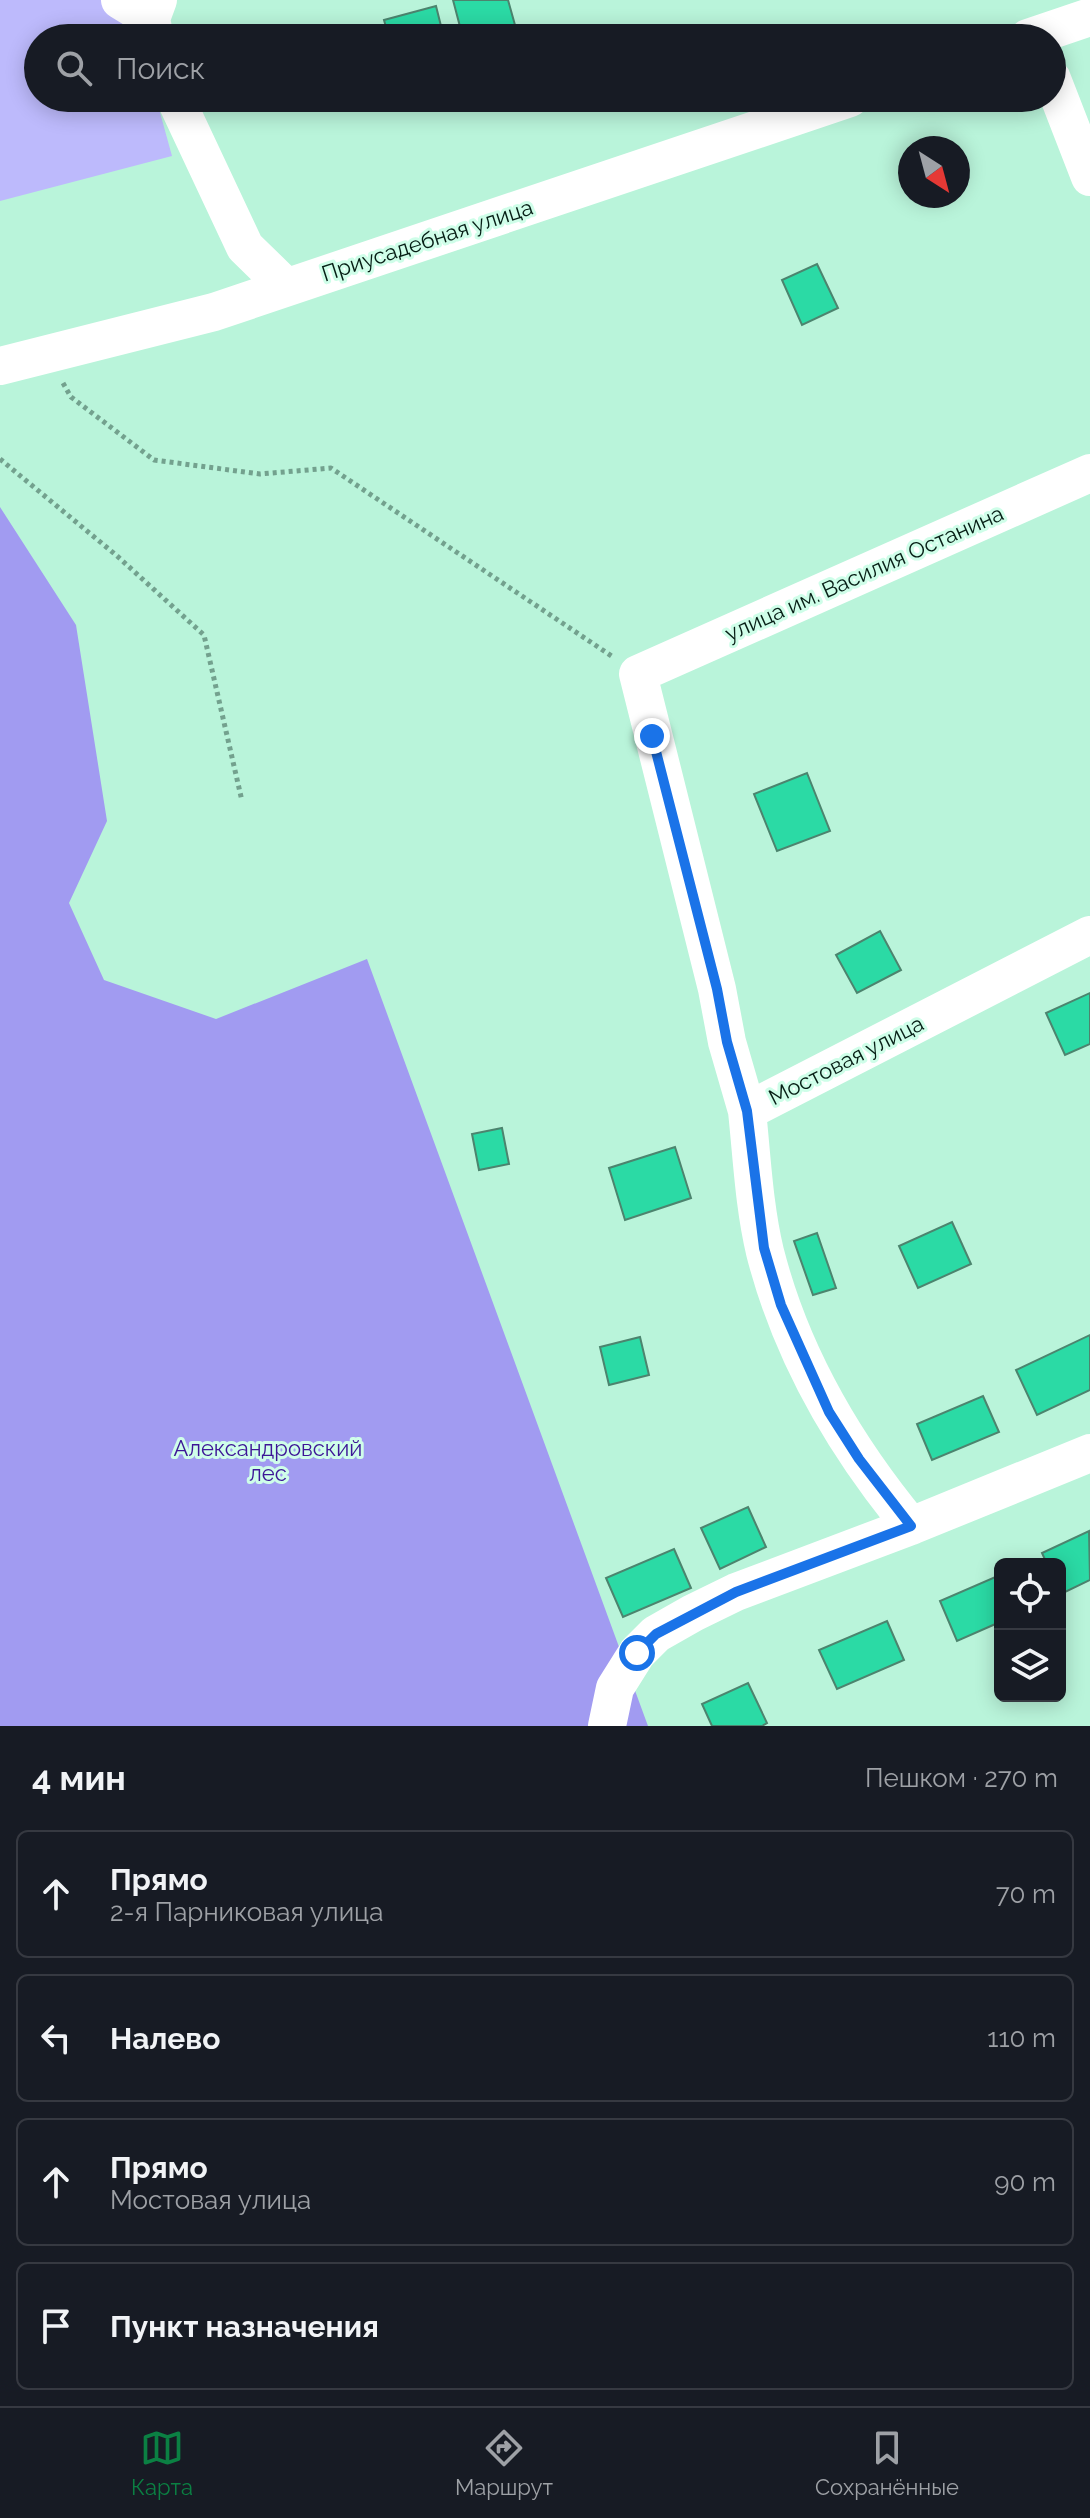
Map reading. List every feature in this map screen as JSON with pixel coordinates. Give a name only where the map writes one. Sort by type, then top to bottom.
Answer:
[{"type":"street","points":[[1066,25],[1090,17]]},
{"type":"street","points":[[182,112],[245,247],[285,286]]},
{"type":"street","name":"Приусадебная улица","points":[[0,366],[214,312],[809,112]]},
{"type":"street","points":[[1065,112],[1090,177]]},
{"type":"street","name":"улица им. Василия Останина","points":[[638,674],[1090,473]]},
{"type":"street","name":"Мостовая улица","points":[[638,674],[717,989],[727,1042],[747,1111],[1090,935]]},
{"type":"street","points":[[747,1111],[764,1248],[781,1305],[829,1412],[859,1459],[911,1526]]},
{"type":"street","points":[[607,1726],[615,1688],[637,1653],[656,1634],[736,1592],[911,1526],[1090,1453]]},
{"type":"path","points":[[47,354],[71,397],[154,460],[260,474],[331,468],[638,674]]},
{"type":"path","points":[[0,459],[116,555],[204,635],[242,801]]},
{"type":"shaded area","points":[[0,0],[127,0],[134,24],[24,24],[24,112],[160,112],[172,156],[0,201]]},
{"type":"green space","name":"Александровский лес","points":[[0,507],[76,625],[107,821],[69,903],[104,980],[216,1019],[367,959],[648,1726],[0,1726]]},
{"type":"building","points":[[453,0],[508,0],[515,24],[459,24]]},
{"type":"building","points":[[436,6],[440,24],[385,24],[384,20]]},
{"type":"building","points":[[817,264],[838,308],[802,325],[782,280]]},
{"type":"building","points":[[807,773],[830,831],[777,851],[754,794]]},
{"type":"building","points":[[880,931],[901,970],[857,993],[836,955]]},
{"type":"building","points":[[1090,993],[1090,1044],[1065,1055],[1046,1013]]},
{"type":"building","points":[[502,1128],[509,1164],[479,1170],[472,1134]]},
{"type":"building","points":[[675,1147],[691,1198],[625,1220],[609,1168]]},
{"type":"building","points":[[952,1222],[971,1264],[918,1288],[899,1246]]},
{"type":"building","points":[[817,1233],[836,1288],[813,1295],[794,1241]]},
{"type":"building","points":[[1090,1335],[1090,1390],[1037,1415],[1016,1370]]},
{"type":"building","points":[[640,1337],[649,1375],[609,1385],[600,1347]]},
{"type":"building","points":[[983,1396],[999,1432],[932,1460],[917,1424]]},
{"type":"building","points":[[748,1507],[766,1547],[720,1569],[701,1528]]},
{"type":"building","points":[[1089,1531],[1090,1580],[1066,1592],[1066,1558],[1044,1558],[1042,1553]]},
{"type":"building","points":[[674,1549],[691,1588],[623,1617],[606,1578]]},
{"type":"building","points":[[994,1578],[994,1625],[957,1641],[940,1601]]},
{"type":"building","points":[[887,1621],[904,1660],[837,1689],[819,1650]]},
{"type":"building","points":[[748,1683],[767,1723],[762,1726],[712,1726],[702,1704]]},
{"type":"route","points":[[637,1653],[656,1634],[736,1592],[911,1526],[881,1490],[829,1412],[781,1305],[764,1248],[747,1111],[727,1042],[717,989],[652,736]]}]
